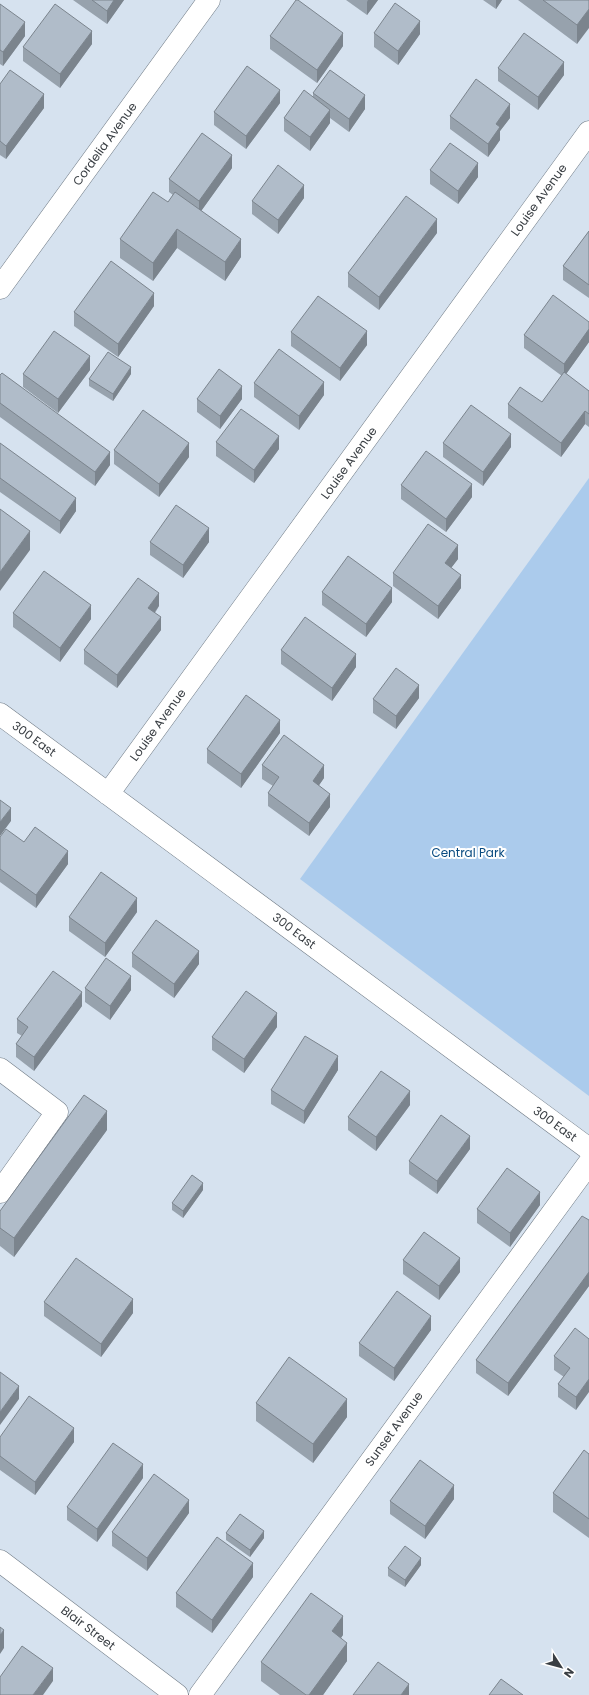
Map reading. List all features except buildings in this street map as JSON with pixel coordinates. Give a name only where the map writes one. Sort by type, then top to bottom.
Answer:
[{"type":"street","name":"Cordelia Avenue","points":[[0,288],[209,0]]},
{"type":"street","name":"Louise Avenue","points":[[108,794],[589,132]]},
{"type":"street","name":"300 East","points":[[0,714],[589,1149]]},
{"type":"street","points":[[0,1070],[57,1112],[0,1192]]},
{"type":"street","name":"Sunset Avenue","points":[[200,1695],[589,1163]]},
{"type":"street","name":"Blair Street","points":[[0,1561],[177,1695]]},
{"type":"green space","name":"Central Park","points":[[589,478],[589,1096],[300,879]]}]
